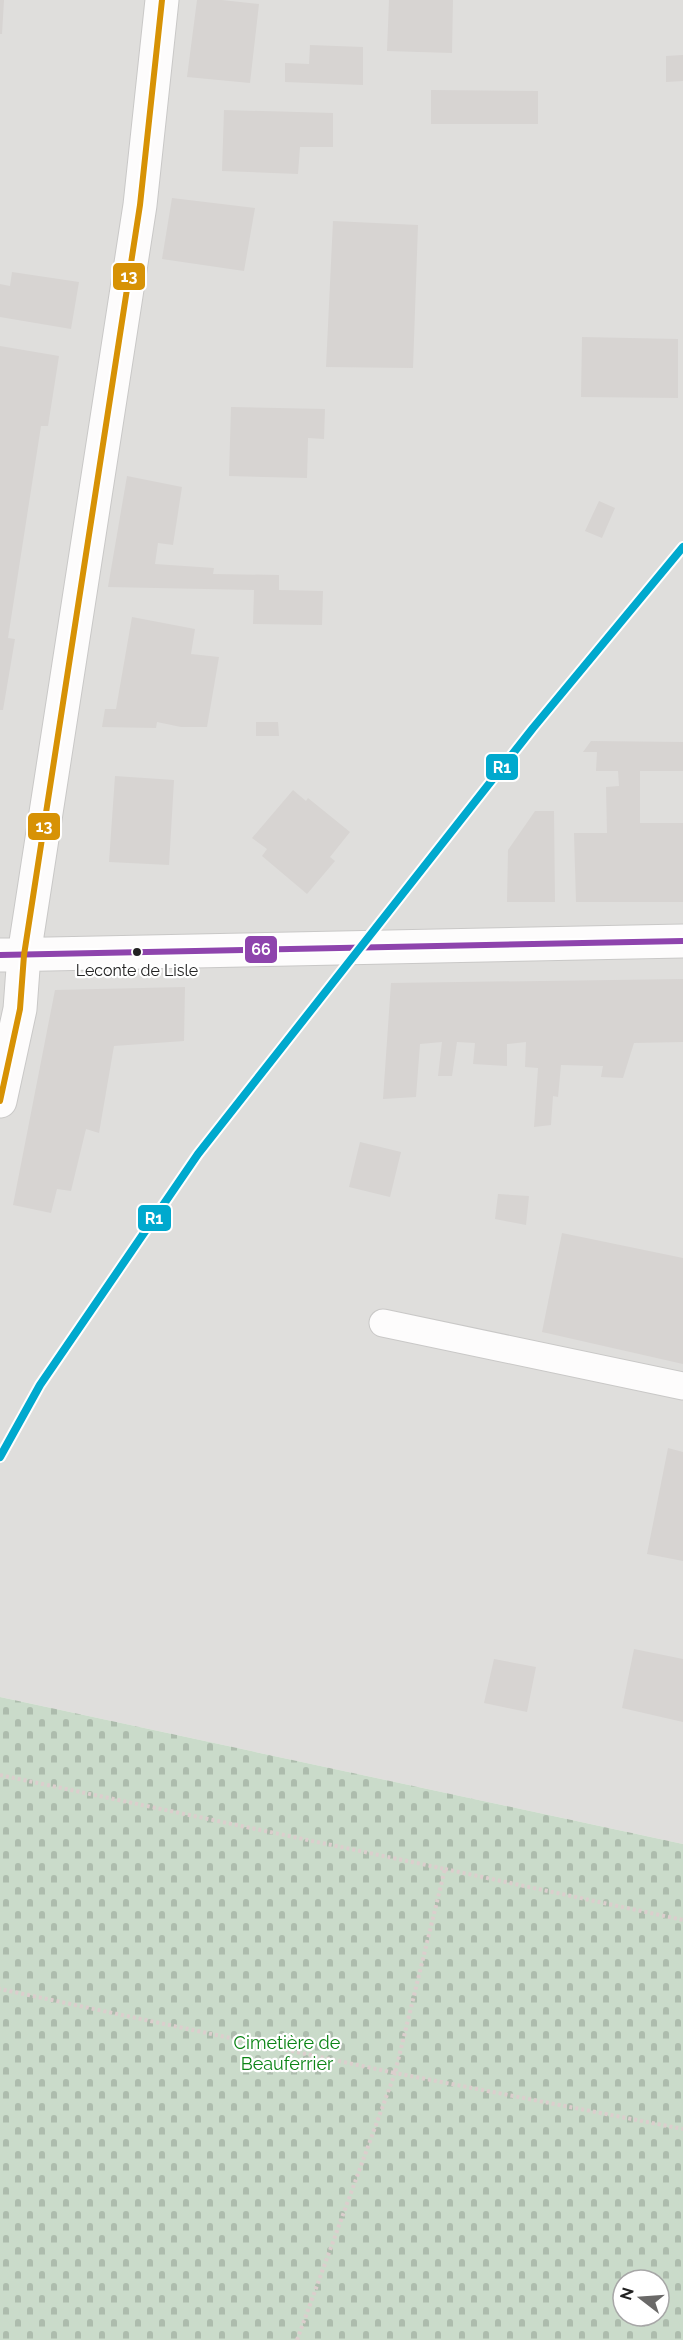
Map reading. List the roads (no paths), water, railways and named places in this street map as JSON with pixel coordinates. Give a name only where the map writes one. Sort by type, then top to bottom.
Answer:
[{"type":"street","points":[[0,1101],[21,1009],[12,955],[140,205],[162,0]]},
{"type":"street","points":[[12,955],[683,941]]},
{"type":"lane","points":[[383,1323],[683,1386]]},
{"type":"place","name":"Leconte de Lisle","points":[[137,952]]},
{"type":"park label","name":"Cimetière de Beauferrier","points":[[287,2052]]}]
